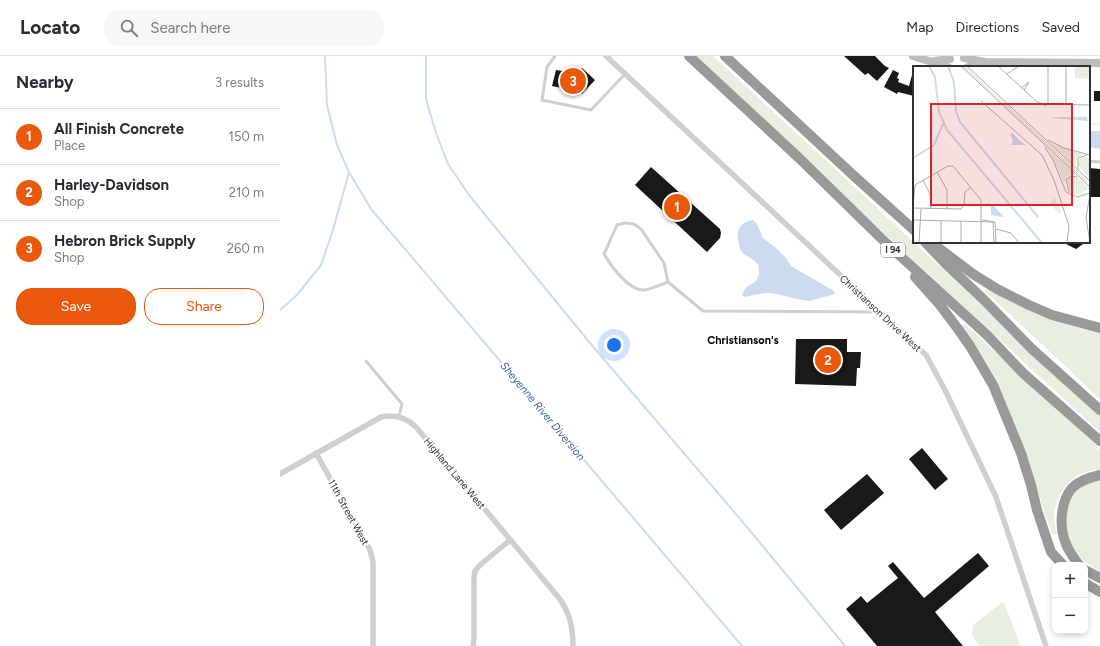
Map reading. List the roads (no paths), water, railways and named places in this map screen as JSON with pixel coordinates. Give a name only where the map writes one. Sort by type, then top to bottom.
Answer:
[{"type":"highway","name":"I 94","points":[[689,56],[799,158],[886,243],[987,335],[1023,373],[1100,441]]},
{"type":"highway","points":[[725,56],[913,229]]},
{"type":"highway","points":[[886,243],[940,305],[958,329],[970,346],[992,385],[1021,453],[1037,510],[1051,552],[1060,562]]},
{"type":"highway","points":[[926,243],[1032,349],[1100,410]]},
{"type":"highway","points":[[931,243],[973,274],[997,289],[1028,305],[1052,315],[1100,328]]},
{"type":"highway","points":[[1077,562],[1065,543],[1062,519],[1063,505],[1072,488],[1080,482],[1100,475]]},
{"type":"highway","points":[[1088,572],[1100,578]]},
{"type":"highway","points":[[1088,585],[1100,592]]},
{"type":"street","name":"Christianson Drive West","points":[[606,56],[926,355],[945,390],[996,497],[1046,646]]},
{"type":"street","points":[[913,56],[929,61],[951,60]]},
{"type":"street","points":[[963,57],[985,62]]},
{"type":"street","points":[[971,66],[985,62],[1063,59],[1100,63]]},
{"type":"street","points":[[280,474],[381,417],[392,415],[399,416]]},
{"type":"street","name":"Highland Lane West","points":[[399,416],[409,420],[416,427],[565,606],[572,626],[573,646]]},
{"type":"street","name":"11th Street West","points":[[316,453],[372,556],[373,646]]},
{"type":"street","points":[[473,646],[475,571],[510,540]]},
{"type":"lane","points":[[555,56],[547,67],[542,100],[591,110],[625,74]]},
{"type":"lane","points":[[1090,161],[1100,162]]},
{"type":"lane","points":[[668,282],[643,290],[630,286],[610,265],[604,254],[617,225],[625,223],[634,224],[641,229],[664,263],[668,282],[703,311],[880,312]]},
{"type":"lane","points":[[366,362],[402,404],[399,416]]},
{"type":"water","points":[[1090,131],[1100,131],[1100,149],[1090,147]]},
{"type":"water","points":[[753,220],[757,224],[763,238],[786,258],[791,266],[834,291],[835,294],[809,301],[772,293],[744,297],[742,295],[745,289],[756,281],[759,271],[755,261],[743,254],[740,250],[738,232],[745,222]]},
{"type":"waterway","name":"Sheyenne River Diversion","points":[[325,56],[327,105],[337,145],[349,172],[371,209],[742,646]]},
{"type":"waterway","points":[[426,56],[426,99],[436,133],[448,164],[469,195],[590,343],[752,533],[845,646]]},
{"type":"waterway","name":"Sheyenne River Diversion","points":[[280,310],[296,296],[321,265],[333,230],[349,172]]},
{"type":"place","name":"Hebron Brick Supply","points":[[573,81]]},
{"type":"place","name":"All Finish Concrete","points":[[677,207]]},
{"type":"place","name":"Harley-Davidson","points":[[828,360]]},
{"type":"district","name":"Christianson's","points":[[743,340]]}]
